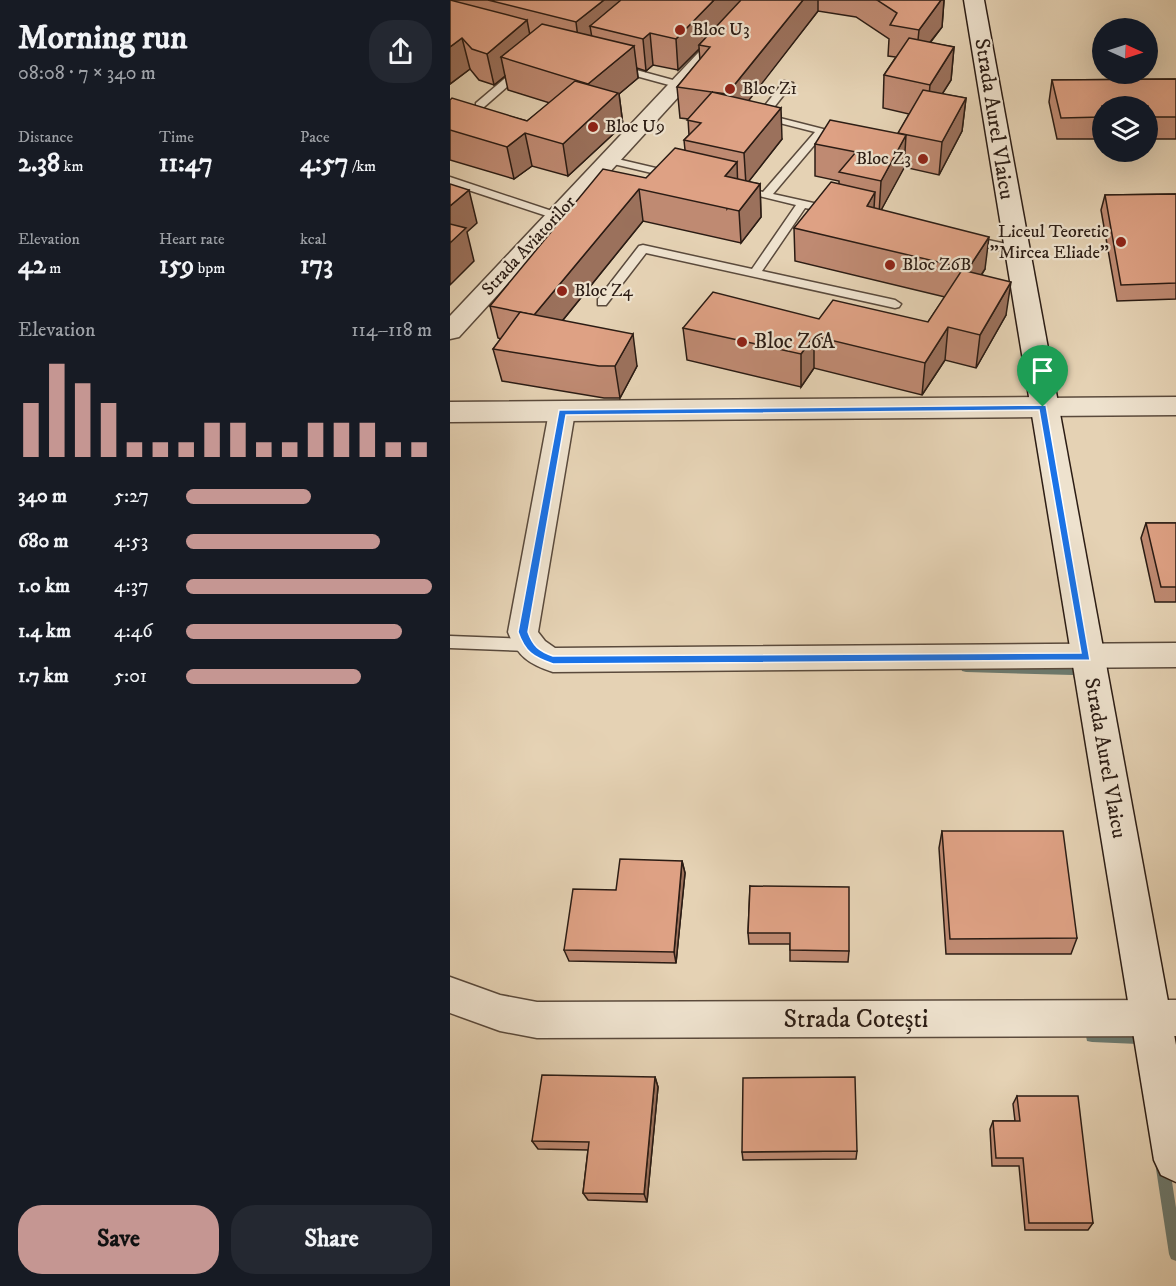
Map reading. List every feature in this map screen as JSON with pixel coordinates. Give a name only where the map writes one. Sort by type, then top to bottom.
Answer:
[{"type":"main road","name":"Strada Aurel Vlaicu","points":[[974,0],[1086,657],[1164,1018],[1176,1160]]},
{"type":"main road","points":[[453,412],[1043,407]]},
{"type":"street","name":"Strada Aviatorilor","points":[[450,332],[758,0]]},
{"type":"street","points":[[1043,407],[1176,406]]},
{"type":"street","points":[[562,412],[523,632],[528,645],[538,655],[553,660],[1176,656]]},
{"type":"street","name":"Strada Cotești","points":[[450,995],[500,1014],[537,1020],[1164,1018]]},
{"type":"lane","points":[[480,105],[529,63]]},
{"type":"lane","points":[[604,64],[680,84]]},
{"type":"lane","points":[[765,196],[826,130],[761,117],[788,83]]},
{"type":"lane","points":[[609,160],[687,178]]},
{"type":"lane","points":[[450,180],[557,216]]},
{"type":"lane","points":[[732,188],[848,213]]},
{"type":"lane","points":[[755,273],[803,203]]},
{"type":"lane","points":[[960,238],[1016,250]]},
{"type":"lane","points":[[602,302],[642,249],[895,304]]},
{"type":"lane","points":[[450,642],[528,645]]},
{"type":"building","points":[[450,0],[527,20],[487,54],[472,49],[462,38],[450,47]]},
{"type":"building","points":[[488,0],[604,0],[576,22]]},
{"type":"building","points":[[621,0],[714,0],[676,39],[650,33],[643,39],[590,26]]},
{"type":"building","points":[[741,0],[803,0],[727,94],[677,87],[710,47],[699,45]]},
{"type":"building","points":[[877,0],[941,0],[919,30],[890,25],[897,13]]},
{"type":"building","points":[[542,24],[634,46],[588,84],[501,57]]},
{"type":"building","points":[[909,38],[954,47],[930,85],[884,75]]},
{"type":"building","points":[[1158,79],[1176,79],[1176,117],[1158,117],[1158,96],[1092,96],[1092,117],[1061,118],[1052,80],[1092,80],[1092,84],[1158,84]]},
{"type":"building","points":[[575,81],[618,93],[563,144],[525,133],[507,147],[450,130],[450,100],[452,98],[527,121]]},
{"type":"building","points":[[923,90],[966,98],[942,142],[898,133]]},
{"type":"building","points":[[712,92],[781,108],[744,153],[684,140],[701,123],[687,120]]},
{"type":"building","points":[[830,120],[906,135],[881,181],[839,172],[856,152],[815,144]]},
{"type":"building","points":[[675,148],[737,162],[725,176],[760,184],[739,211],[639,189],[534,315],[490,306],[603,169],[646,178]]},
{"type":"building","points":[[831,182],[875,192],[867,206],[989,237],[968,269],[794,228]]},
{"type":"building","points":[[450,184],[469,190],[450,206]]},
{"type":"building","points":[[1176,194],[1176,283],[1121,285],[1105,195]]},
{"type":"building","points":[[450,224],[466,228],[450,243]]},
{"type":"building","points":[[962,270],[1011,282],[980,335],[948,327],[925,363],[814,336],[801,354],[683,328],[713,292],[819,319],[833,300],[928,322]]},
{"type":"building","points":[[520,312],[633,334],[615,366],[599,366],[493,349]]},
{"type":"building","points":[[1146,523],[1176,523],[1176,587],[1161,587]]},
{"type":"building","points":[[942,831],[1063,831],[1077,938],[950,939]]},
{"type":"building","points":[[620,859],[682,861],[674,952],[564,950],[573,889],[616,890]]},
{"type":"building","points":[[750,886],[849,887],[849,951],[790,950],[790,933],[748,933]]},
{"type":"building","points":[[542,1075],[655,1077],[644,1194],[583,1193],[589,1142],[532,1141]]},
{"type":"building","points":[[855,1077],[857,1151],[742,1152],[743,1078]]},
{"type":"building","points":[[1017,1096],[1078,1096],[1093,1223],[1029,1223],[1023,1158],[996,1158],[993,1121],[1020,1121]]},
{"type":"waterway","points":[[966,668],[1078,671],[1079,679]]},
{"type":"waterway","points":[[1092,1036],[1143,1038],[1144,1043]]},
{"type":"waterway","points":[[1162,1162],[1176,1254]]},
{"type":"place","name":"Bloc U3","points":[[680,30]]},
{"type":"place","name":"Bloc Z1","points":[[730,89]]},
{"type":"place","name":"Bloc U9","points":[[593,127]]},
{"type":"place","name":"Bloc Z3","points":[[923,159]]},
{"type":"place","name":"Liceul Teoretic \"Mircea Eliade\"","points":[[1121,242]]},
{"type":"place","name":"Bloc Z6B","points":[[890,265]]},
{"type":"place","name":"Bloc Z4","points":[[562,291]]},
{"type":"place","name":"Bloc Z6A","points":[[742,342]]},
{"type":"route","points":[[1043,407],[1086,657],[553,660],[538,655],[528,645],[523,632],[562,412],[1043,407]]}]
